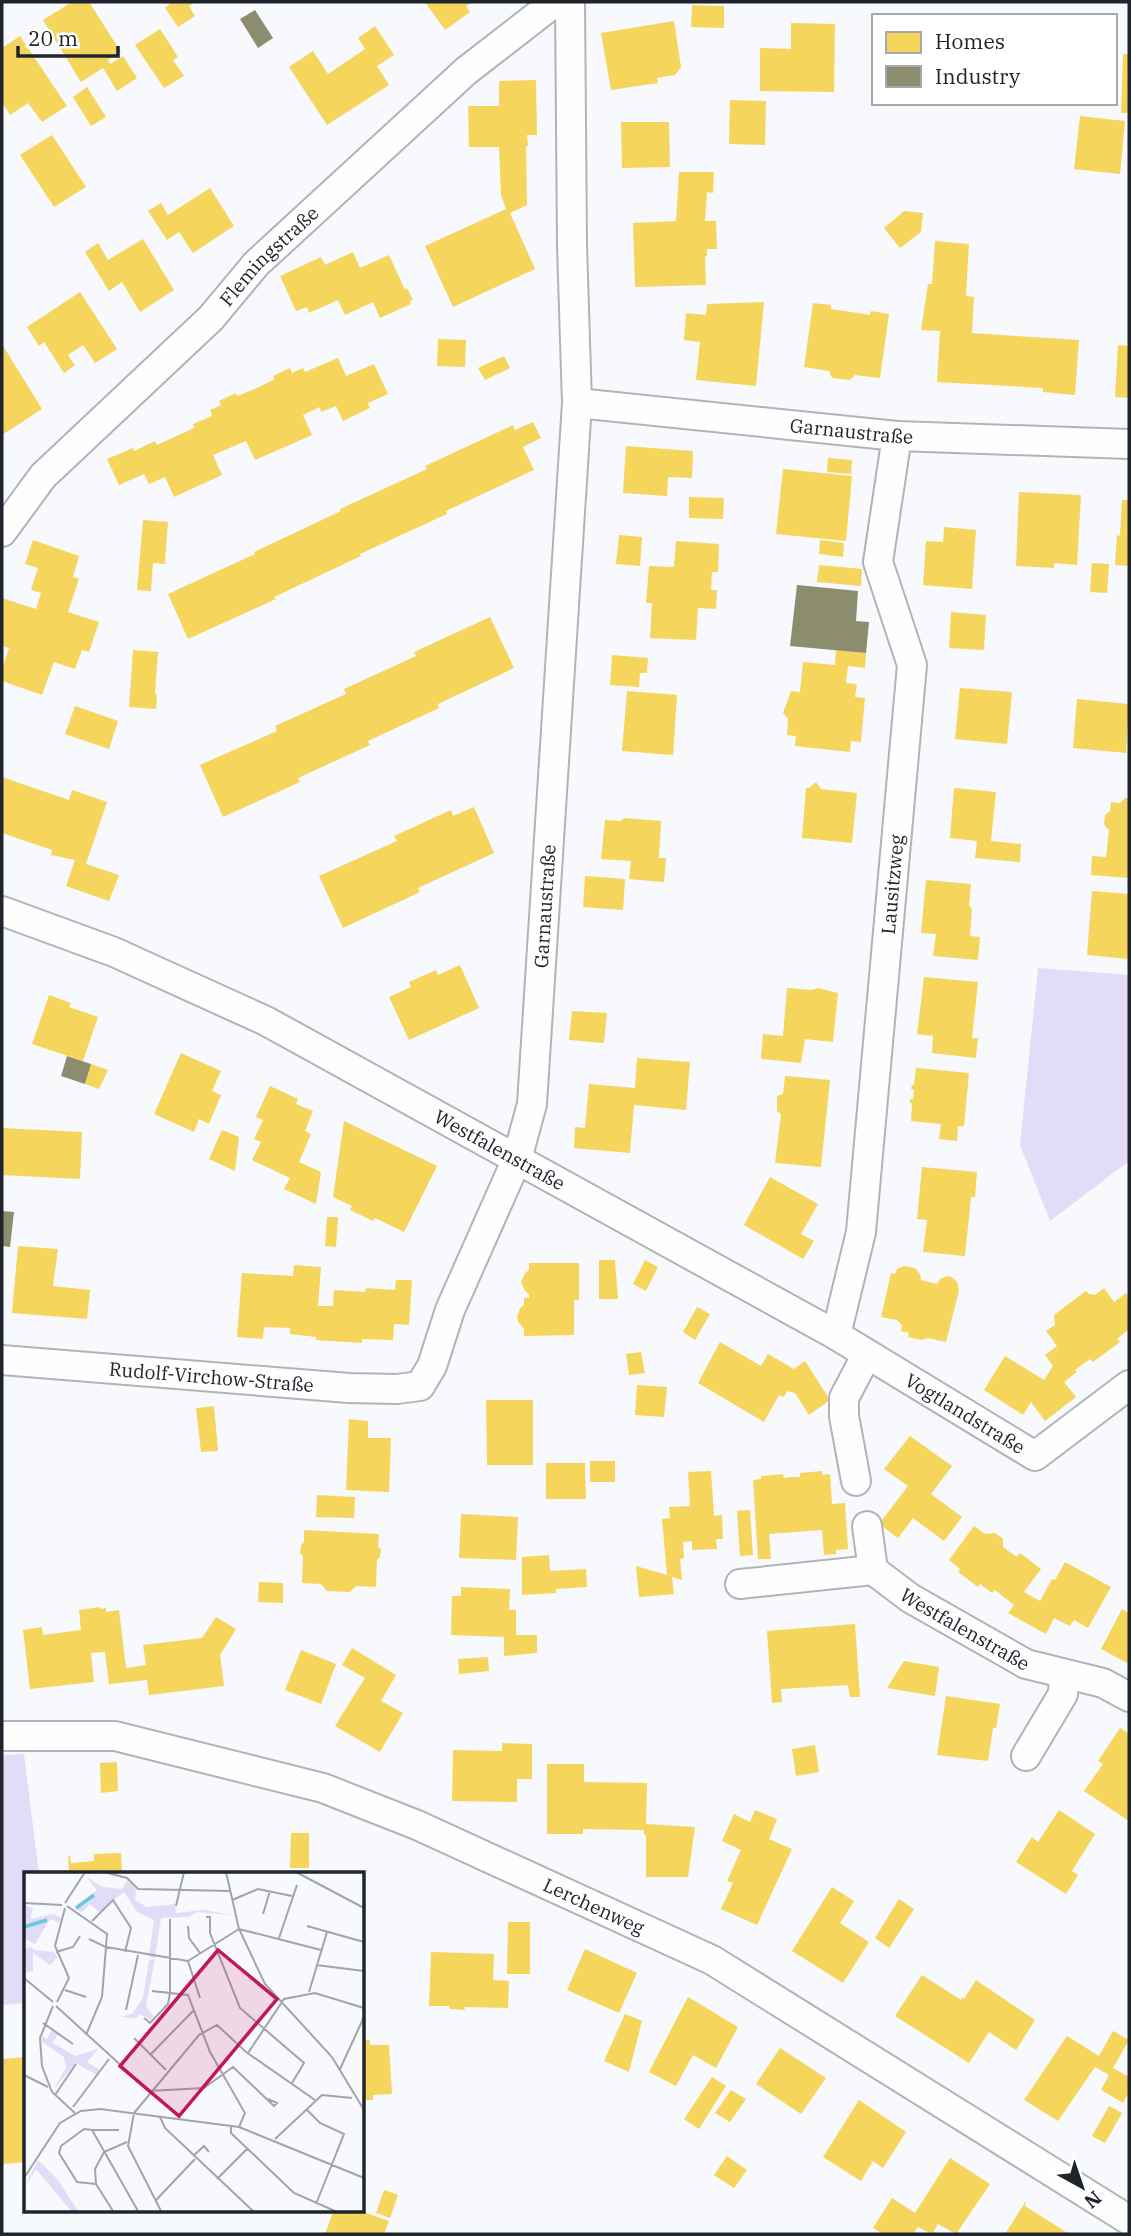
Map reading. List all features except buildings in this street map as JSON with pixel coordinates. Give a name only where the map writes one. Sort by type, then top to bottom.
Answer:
[{"type":"street","name":"Flemingstraße","points":[[2,532],[43,477],[211,318],[256,264],[466,71],[555,2]]},
{"type":"street","name":"Garnaustraße","points":[[420,1386],[432,1366],[450,1310],[517,1159],[532,1104],[577,403],[572,246],[570,2]]},
{"type":"street","name":"Garnaustraße","points":[[577,403],[897,436],[1129,444]]},
{"type":"street","name":"Lausitzweg","points":[[836,1335],[861,1232],[912,665],[878,562],[897,436]]},
{"type":"street","name":"Westfalenstraße","points":[[2,911],[114,952],[266,1021],[867,1354]]},
{"type":"street","name":"Vogtlandstraße","points":[[867,1354],[1035,1456],[1129,1385]]},
{"type":"street","points":[[856,1481],[844,1416],[844,1398],[867,1354]]},
{"type":"street","name":"Rudolf-Virchow-Straße","points":[[2,1360],[349,1388],[397,1389],[420,1386]]},
{"type":"street","points":[[740,1584],[873,1570],[867,1526]]},
{"type":"street","name":"Westfalenstraße","points":[[873,1570],[910,1598],[1026,1664],[1104,1683],[1129,1698]]},
{"type":"street","points":[[1026,1756],[1063,1695],[1064,1674]]},
{"type":"street","name":"Lerchenweg","points":[[2,1736],[115,1736],[323,1788],[417,1825],[712,1960],[1129,2220]]},
{"type":"shaded area","points":[[1038,968],[1129,975],[1129,1161],[1050,1221],[1020,1145]]},
{"type":"shaded area","points":[[24,1754],[39,1872],[24,1872],[24,2003],[2,2005],[2,1755]]}]
